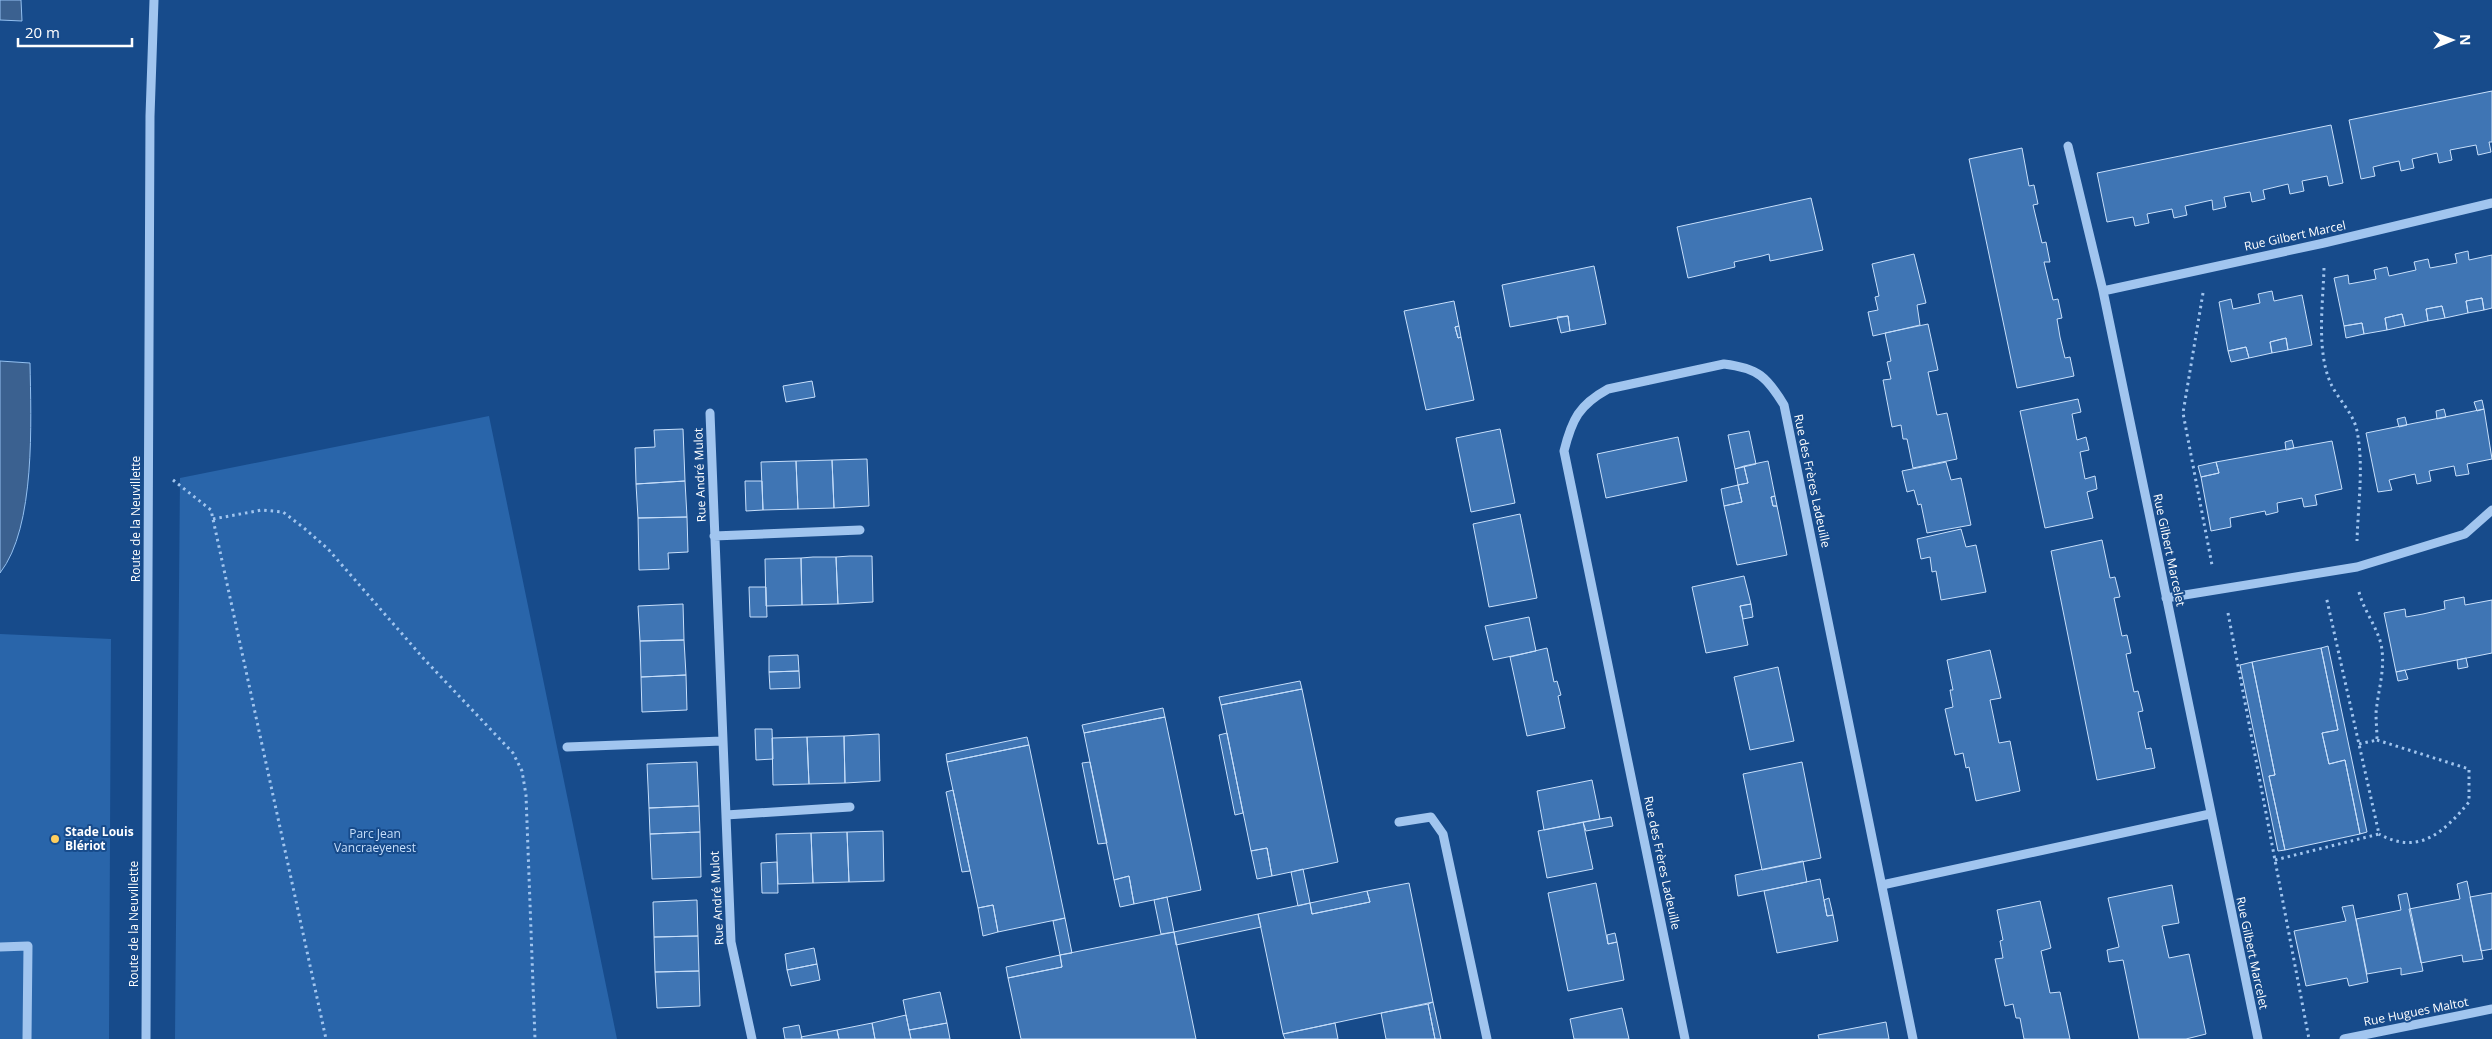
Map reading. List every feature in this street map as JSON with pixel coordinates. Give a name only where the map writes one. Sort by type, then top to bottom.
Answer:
[{"type":"street","name":"Route de la Neuvillette","points":[[146,1039],[150,116],[154,0]]},
{"type":"street","name":"Rue Gilbert Marcelet","points":[[2068,146],[2103,290],[2258,1039]]},
{"type":"street","name":"Rue Gilbert Marcel","points":[[2103,290],[2324,243],[2492,203]]},
{"type":"street","name":"Rue des Frères Ladeuille","points":[[1685,1039],[1564,451],[1569,430],[1578,412],[1591,398],[1608,388],[1724,364],[1743,366],[1760,374],[1784,405],[1914,1039]]},
{"type":"street","name":"Rue André Mulot","points":[[710,413],[731,942],[752,1039]]},
{"type":"street","points":[[2166,598],[2357,567],[2465,534],[2492,510]]},
{"type":"street","name":"Rue André Mulot","points":[[714,536],[860,530]]},
{"type":"street","points":[[568,747],[722,741]]},
{"type":"street","points":[[726,814],[850,807]]},
{"type":"street","points":[[1882,885],[2210,814]]},
{"type":"street","points":[[1399,822],[1431,817],[1443,834],[1487,1039]]},
{"type":"street","points":[[0,947],[28,946],[27,1039]]},
{"type":"street","name":"Rue Hugues Maltot","points":[[2344,1039],[2492,1009]]},
{"type":"path","points":[[2324,243],[2323,325],[2320,346],[2331,383],[2357,428],[2360,451],[2358,588],[2363,608],[2374,623],[2381,645],[2383,672],[2376,713],[2377,740]]},
{"type":"path","points":[[2207,268],[2183,412],[2212,566],[2223,589],[2309,1039]]},
{"type":"path","points":[[149,461],[211,510],[326,1039]]},
{"type":"path","points":[[213,519],[262,510],[282,512],[304,528],[328,549],[424,658],[513,753],[522,771],[526,795],[535,1039]]},
{"type":"path","points":[[2321,573],[2379,834]]},
{"type":"path","points":[[2275,860],[2379,834],[2393,842],[2418,843],[2448,828],[2469,802],[2469,769],[2377,740],[2359,744]]},
{"type":"green space","name":"Parc Jean Vancraeyenest","points":[[489,416],[617,1039],[175,1039],[180,478]]},
{"type":"green space","name":"Stade Louis Blériot","points":[[0,634],[111,639],[109,1039],[0,1039]]},
{"type":"shaded area","points":[[0,0],[21,0],[22,21],[0,20]]},
{"type":"shaded area","points":[[0,361],[30,363],[31,413],[26,501],[12,553],[0,573]]},
{"type":"building","points":[[2492,91],[2492,142],[2489,142],[2491,152],[2478,155],[2476,145],[2450,150],[2452,160],[2439,163],[2437,153],[2412,159],[2414,168],[2401,171],[2399,161],[2373,167],[2375,176],[2361,179],[2349,120]]},
{"type":"building","points":[[2331,125],[2343,183],[2329,186],[2327,176],[2302,181],[2304,191],[2290,194],[2288,184],[2263,190],[2265,199],[2252,202],[2250,192],[2224,197],[2226,207],[2213,210],[2212,200],[2185,206],[2187,215],[2174,218],[2172,209],[2147,214],[2149,223],[2135,226],[2133,217],[2107,222],[2097,173]]},
{"type":"building","points":[[2022,148],[2029,186],[2034,185],[2038,204],[2033,205],[2042,243],[2046,242],[2050,262],[2044,262],[2053,300],[2058,299],[2062,318],[2057,319],[2060,337],[2065,358],[2070,357],[2074,376],[2017,388],[1969,159]]},
{"type":"building","points":[[1811,198],[1823,250],[1770,261],[1769,254],[1734,262],[1735,267],[1688,278],[1677,227]]},
{"type":"building","points":[[2468,251],[2469,260],[2492,255],[2492,308],[2484,310],[2482,298],[2466,301],[2468,313],[2445,318],[2442,306],[2426,309],[2428,321],[2405,326],[2402,314],[2385,318],[2387,330],[2364,334],[2362,323],[2344,326],[2334,278],[2348,275],[2349,284],[2376,279],[2374,270],[2387,267],[2389,276],[2416,270],[2414,262],[2428,259],[2430,268],[2457,263],[2455,254]]},
{"type":"building","points":[[1914,254],[1926,303],[1917,305],[1920,325],[1873,336],[1868,312],[1878,310],[1875,297],[1879,296],[1872,264]]},
{"type":"building","points":[[1594,266],[1606,324],[1570,331],[1568,316],[1510,327],[1502,285]]},
{"type":"building","points":[[2272,291],[2274,301],[2302,295],[2312,345],[2288,350],[2286,338],[2270,342],[2272,353],[2249,358],[2246,347],[2228,351],[2219,302],[2231,299],[2233,309],[2260,303],[2258,294]]},
{"type":"building","points":[[2482,298],[2484,310],[2468,313],[2466,301]]},
{"type":"building","points":[[1454,301],[1459,326],[1455,327],[1458,338],[1461,337],[1474,400],[1426,410],[1404,311]]},
{"type":"building","points":[[2442,306],[2445,318],[2428,321],[2426,309]]},
{"type":"building","points":[[2402,314],[2405,326],[2387,330],[2385,318]]},
{"type":"building","points":[[1568,316],[1570,331],[1561,333],[1557,317]]},
{"type":"building","points":[[2362,323],[2364,334],[2346,338],[2344,326]]},
{"type":"building","points":[[1928,324],[1938,370],[1928,372],[1937,415],[1947,413],[1957,459],[1913,468],[1907,439],[1903,439],[1901,425],[1892,427],[1883,380],[1891,379],[1887,362],[1891,361],[1885,333]]},
{"type":"building","points":[[1459,326],[1461,337],[1458,338],[1455,327]]},
{"type":"building","points":[[2286,338],[2288,350],[2272,353],[2270,342]]},
{"type":"building","points":[[2246,347],[2249,358],[2231,362],[2228,351]]},
{"type":"building","points":[[812,381],[815,397],[786,402],[783,386]]},
{"type":"building","points":[[2078,399],[2081,412],[2072,414],[2077,440],[2086,437],[2089,450],[2080,452],[2085,479],[2095,476],[2097,489],[2087,492],[2093,518],[2045,528],[2020,411]]},
{"type":"building","points":[[2482,400],[2484,409],[2477,411],[2474,402]]},
{"type":"building","points":[[2444,409],[2446,417],[2437,419],[2436,411]]},
{"type":"building","points":[[2484,409],[2492,459],[2467,464],[2469,474],[2456,476],[2454,466],[2429,471],[2431,481],[2417,484],[2415,474],[2389,480],[2392,490],[2378,492],[2366,433]]},
{"type":"building","points":[[2405,417],[2407,425],[2399,427],[2397,419]]},
{"type":"building","points":[[683,429],[685,481],[636,484],[635,448],[655,447],[654,430]]},
{"type":"building","points":[[1500,429],[1515,503],[1471,512],[1456,438]]},
{"type":"building","points":[[1749,431],[1756,464],[1735,469],[1728,435]]},
{"type":"building","points":[[1678,437],[1687,481],[1606,498],[1597,454]]},
{"type":"building","points":[[2292,440],[2294,448],[2286,450],[2285,442]]},
{"type":"building","points":[[2332,441],[2342,489],[2315,495],[2317,505],[2304,507],[2302,498],[2277,503],[2278,512],[2266,515],[2265,511],[2230,518],[2231,527],[2211,531],[2201,477],[2219,473],[2216,462]]},
{"type":"building","points":[[867,459],[869,506],[834,508],[832,460]]},
{"type":"building","points":[[832,460],[834,508],[798,509],[796,461]]},
{"type":"building","points":[[796,461],[798,509],[763,510],[761,462]]},
{"type":"building","points":[[1768,461],[1775,496],[1771,497],[1773,506],[1777,506],[1787,555],[1737,565],[1724,506],[1742,502],[1738,485],[1748,483],[1744,466]]},
{"type":"building","points":[[1946,462],[1951,480],[1961,478],[1971,525],[1927,533],[1921,504],[1918,505],[1914,490],[1907,492],[1902,471]]},
{"type":"building","points":[[2216,462],[2219,473],[2201,477],[2198,466]]},
{"type":"building","points":[[1744,466],[1748,483],[1738,485],[1735,469]]},
{"type":"building","points":[[685,481],[687,517],[638,518],[636,484]]},
{"type":"building","points":[[745,481],[762,481],[763,510],[746,511]]},
{"type":"building","points":[[1738,485],[1742,502],[1724,506],[1721,489]]},
{"type":"building","points":[[1775,496],[1777,506],[1773,506],[1771,497]]},
{"type":"building","points":[[1520,514],[1537,598],[1489,607],[1473,524]]},
{"type":"building","points":[[687,517],[688,552],[668,553],[669,569],[639,570],[638,518]]},
{"type":"building","points":[[1961,529],[1966,547],[1976,545],[1986,592],[1941,600],[1936,571],[1932,572],[1930,557],[1921,559],[1917,539]]},
{"type":"building","points":[[2102,540],[2110,578],[2115,577],[2120,597],[2114,598],[2122,636],[2127,635],[2131,653],[2126,654],[2134,692],[2138,691],[2143,711],[2138,712],[2146,749],[2151,748],[2155,768],[2097,780],[2051,551]]},
{"type":"building","points":[[872,556],[873,602],[838,604],[836,557]]},
{"type":"building","points":[[836,557],[838,604],[802,605],[801,558]]},
{"type":"building","points":[[801,558],[802,605],[766,606],[765,559]]},
{"type":"building","points":[[1744,576],[1751,604],[1740,606],[1748,645],[1706,653],[1692,587]]},
{"type":"building","points":[[749,587],[766,587],[767,617],[750,617]]},
{"type":"building","points":[[2464,597],[2465,605],[2492,600],[2492,653],[2396,672],[2384,613],[2405,609],[2406,617],[2423,614],[2445,609],[2444,601]]},
{"type":"building","points":[[683,604],[684,640],[640,641],[638,606]]},
{"type":"building","points":[[1751,604],[1753,617],[1743,619],[1740,606]]},
{"type":"building","points":[[1529,617],[1536,651],[1493,660],[1485,626]]},
{"type":"building","points":[[684,640],[686,675],[641,677],[640,641]]},
{"type":"building","points":[[2328,646],[2367,832],[2360,834],[2345,760],[2329,764],[2322,733],[2338,730],[2321,648]]},
{"type":"building","points":[[1547,648],[1554,682],[1557,681],[1561,695],[1558,696],[1565,728],[1527,736],[1510,657]]},
{"type":"building","points":[[2321,648],[2338,730],[2322,733],[2329,764],[2345,760],[2360,834],[2285,850],[2269,776],[2275,775],[2252,662]]},
{"type":"building","points":[[1990,650],[2001,698],[1990,700],[1999,743],[2010,741],[2020,791],[1976,801],[1969,767],[1966,768],[1963,753],[1955,755],[1945,709],[1953,707],[1950,690],[1953,690],[1947,660]]},
{"type":"building","points":[[798,655],[799,671],[769,672],[769,656]]},
{"type":"building","points":[[2466,658],[2468,667],[2458,669],[2457,660]]},
{"type":"building","points":[[2252,662],[2275,775],[2269,776],[2285,850],[2278,851],[2240,665]]},
{"type":"building","points":[[1778,667],[1794,741],[1750,750],[1734,677]]},
{"type":"building","points":[[2405,670],[2408,679],[2398,681],[2396,672]]},
{"type":"building","points":[[799,671],[800,688],[770,689],[769,672]]},
{"type":"building","points":[[686,675],[687,710],[642,712],[641,677]]},
{"type":"building","points":[[1300,681],[1302,689],[1221,705],[1219,697]]},
{"type":"building","points":[[1302,689],[1338,862],[1272,876],[1267,848],[1251,851],[1221,705]]},
{"type":"building","points":[[1163,708],[1165,717],[1084,733],[1082,725]]},
{"type":"building","points":[[1165,717],[1201,890],[1134,904],[1129,876],[1114,880],[1084,733]]},
{"type":"building","points":[[755,729],[772,729],[773,759],[756,760]]},
{"type":"building","points":[[1227,733],[1243,813],[1235,815],[1219,735]]},
{"type":"building","points":[[879,734],[880,781],[845,783],[844,736]]},
{"type":"building","points":[[844,736],[845,783],[809,784],[807,737]]},
{"type":"building","points":[[807,737],[809,784],[773,785],[772,738]]},
{"type":"building","points":[[1027,737],[1029,745],[947,762],[946,754]]},
{"type":"building","points":[[1029,745],[1065,918],[998,932],[993,905],[978,908],[947,762]]},
{"type":"building","points":[[697,762],[699,806],[649,808],[647,764]]},
{"type":"building","points":[[1090,762],[1107,843],[1098,844],[1082,763]]},
{"type":"building","points":[[1802,762],[1821,858],[1762,870],[1743,774]]},
{"type":"building","points":[[1592,780],[1600,819],[1544,830],[1537,791]]},
{"type":"building","points":[[953,790],[970,871],[962,872],[946,792]]},
{"type":"building","points":[[699,806],[700,832],[650,834],[649,808]]},
{"type":"building","points":[[1611,817],[1613,826],[1586,831],[1583,822]]},
{"type":"building","points":[[1583,822],[1593,869],[1547,878],[1538,831]]},
{"type":"building","points":[[883,831],[884,881],[849,882],[847,832]]},
{"type":"building","points":[[700,832],[701,877],[652,879],[650,834]]},
{"type":"building","points":[[847,832],[849,882],[813,883],[811,833]]},
{"type":"building","points":[[811,833],[813,883],[778,884],[776,834]]},
{"type":"building","points":[[1267,848],[1272,876],[1257,879],[1251,851]]},
{"type":"building","points":[[1803,861],[1807,882],[1738,896],[1735,875]]},
{"type":"building","points":[[777,862],[778,893],[762,893],[761,863]]},
{"type":"building","points":[[1303,869],[1310,903],[1298,906],[1291,872]]},
{"type":"building","points":[[1129,876],[1134,904],[1120,907],[1114,880]]},
{"type":"building","points":[[1820,879],[1827,916],[1833,915],[1838,941],[1777,953],[1764,891]]},
{"type":"building","points":[[2467,881],[2483,959],[2463,962],[2462,955],[2421,963],[2409,909],[2460,899],[2457,884]]},
{"type":"building","points":[[1409,883],[1433,1002],[1283,1034],[1258,914],[1310,903],[1312,914],[1370,902],[1367,891]]},
{"type":"building","points":[[1596,883],[1608,944],[1617,942],[1624,980],[1568,991],[1548,893]]},
{"type":"building","points":[[2172,885],[2179,923],[2162,926],[2169,958],[2189,954],[2206,1034],[2186,1039],[2139,1039],[2123,960],[2109,962],[2107,950],[2119,947],[2108,898]]},
{"type":"building","points":[[1367,891],[1370,902],[1312,914],[1310,903]]},
{"type":"building","points":[[2407,893],[2423,971],[2401,975],[2401,968],[2367,974],[2356,919],[2401,910],[2398,895]]},
{"type":"building","points":[[2492,893],[2492,949],[2481,951],[2470,897]]},
{"type":"building","points":[[1167,897],[1174,932],[1161,934],[1154,900]]},
{"type":"building","points":[[1829,898],[1833,915],[1827,916],[1824,900]]},
{"type":"building","points":[[697,900],[698,936],[654,937],[653,902]]},
{"type":"building","points":[[2040,901],[2051,948],[2041,951],[2050,993],[2060,992],[2070,1039],[2024,1039],[2020,1018],[2016,1018],[2013,1004],[2005,1006],[1995,959],[2003,958],[2000,941],[2003,940],[1997,910]]},
{"type":"building","points":[[993,905],[998,932],[983,936],[978,908]]},
{"type":"building","points":[[2353,905],[2368,982],[2349,986],[2347,978],[2306,986],[2294,931],[2346,921],[2342,907]]},
{"type":"building","points":[[1258,914],[1261,927],[1176,945],[1174,932]]},
{"type":"building","points":[[1065,918],[1072,953],[1060,955],[1053,921]]},
{"type":"building","points":[[1174,932],[1196,1039],[1021,1039],[1008,978],[1062,967],[1060,955]]},
{"type":"building","points":[[1615,933],[1617,942],[1608,944],[1607,935]]},
{"type":"building","points":[[698,936],[699,971],[655,972],[654,937]]},
{"type":"building","points":[[814,948],[817,964],[787,970],[785,954]]},
{"type":"building","points":[[1060,955],[1062,967],[1008,978],[1006,967]]},
{"type":"building","points":[[817,964],[820,980],[791,986],[787,970]]},
{"type":"building","points":[[699,971],[700,1006],[657,1008],[655,972]]},
{"type":"building","points":[[940,992],[947,1023],[909,1030],[903,1000]]},
{"type":"building","points":[[1433,1002],[1441,1039],[1435,1039],[1428,1004]]},
{"type":"building","points":[[1428,1004],[1435,1039],[1386,1039],[1381,1013]]},
{"type":"building","points":[[1622,1008],[1629,1039],[1574,1039],[1570,1019]]},
{"type":"building","points":[[906,1015],[911,1039],[875,1039],[872,1023]]},
{"type":"building","points":[[1886,1022],[1889,1039],[1819,1039],[1818,1035]]},
{"type":"building","points":[[872,1023],[875,1039],[839,1039],[837,1030]]},
{"type":"building","points":[[947,1023],[950,1039],[911,1039],[909,1030]]},
{"type":"building","points":[[1335,1023],[1338,1039],[1285,1039],[1283,1034]]},
{"type":"building","points":[[799,1025],[802,1039],[785,1039],[783,1028]]},
{"type":"building","points":[[837,1030],[839,1039],[802,1039],[801,1037]]},
{"type":"place","name":"Stade Louis Blériot","points":[[55,839]]}]
